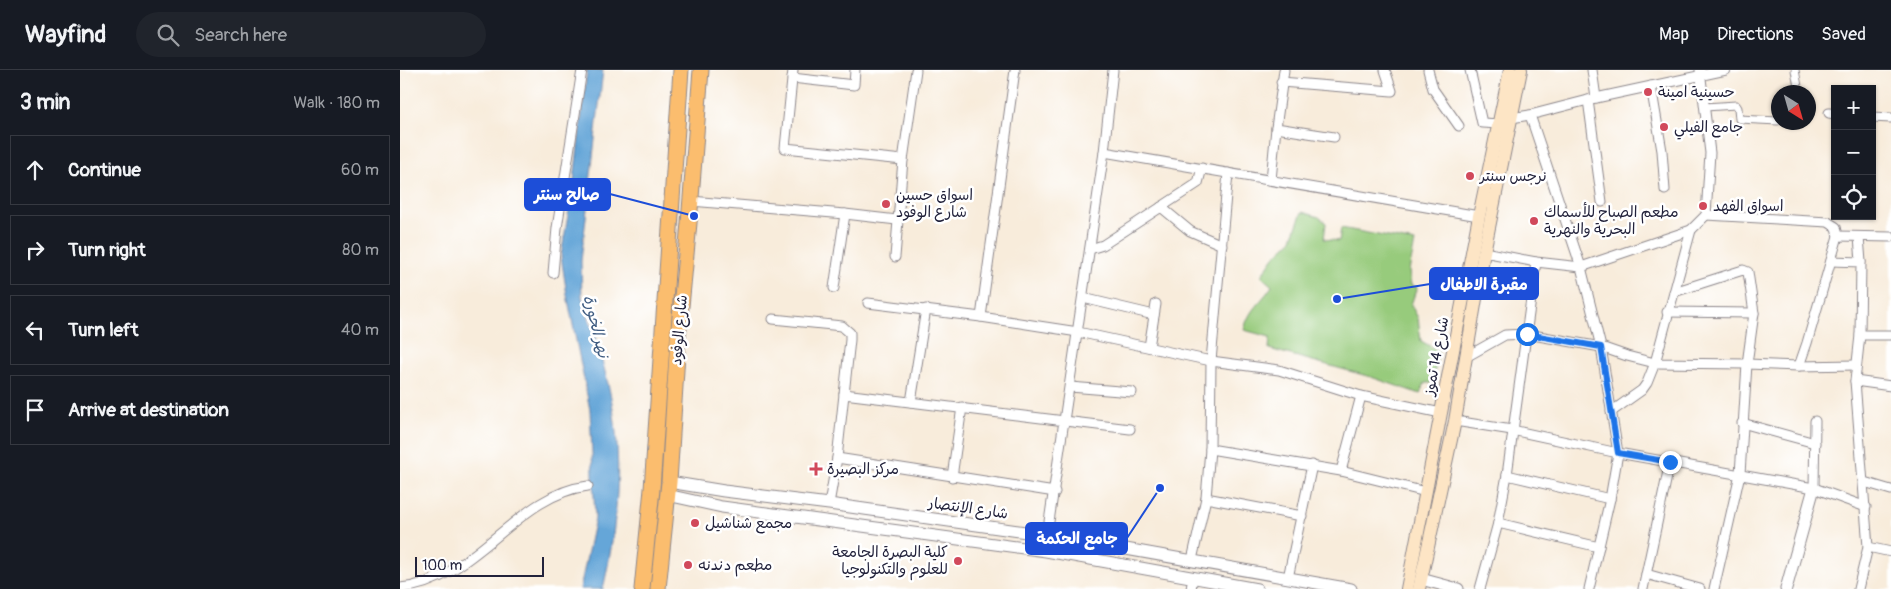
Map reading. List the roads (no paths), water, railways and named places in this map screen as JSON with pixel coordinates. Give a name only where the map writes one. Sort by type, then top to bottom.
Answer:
[{"type":"main road","name":"شارع الوفود","points":[[642,589],[652,489],[681,70]]},
{"type":"main road","name":"شارع الوفود","points":[[658,589],[668,488],[678,338],[701,70]]},
{"type":"main road","name":"شارع 14 تموز","points":[[1420,584],[1455,421],[1506,121],[1510,70]]},
{"type":"main road","name":"شارع 14 تموز","points":[[1407,589],[1479,216],[1521,70]]},
{"type":"street","points":[[554,273],[557,228],[582,70]]},
{"type":"street","points":[[855,70],[854,84],[792,74],[785,148],[903,160]]},
{"type":"street","points":[[895,257],[903,160],[916,70]]},
{"type":"street","points":[[981,316],[1015,70]]},
{"type":"street","points":[[1048,535],[1104,152],[1113,70]]},
{"type":"street","points":[[1271,180],[1281,82],[1284,70]]},
{"type":"street","points":[[1281,82],[1392,91],[1385,70]]},
{"type":"street","points":[[1428,70],[1433,89],[1459,126]]},
{"type":"street","points":[[1470,70],[1482,123],[1506,121],[1700,73],[1726,70]]},
{"type":"street","points":[[1592,70],[1592,99],[1602,202]]},
{"type":"street","points":[[1795,70],[1798,85]]},
{"type":"street","points":[[1484,252],[1536,262],[1581,267],[1691,230],[1706,215],[1710,153],[1700,73]]},
{"type":"street","points":[[1651,86],[1662,151],[1665,190]]},
{"type":"street","points":[[1705,107],[1736,105],[1739,118],[1771,120]]},
{"type":"street","points":[[1530,115],[1581,267],[1601,347],[1618,453],[1610,499],[1589,589]]},
{"type":"street","points":[[1876,117],[1891,118]]},
{"type":"street","points":[[1276,128],[1334,137]]},
{"type":"street","points":[[1104,152],[1479,216]]},
{"type":"street","points":[[1090,249],[1103,245],[1198,183],[1202,168]]},
{"type":"street","points":[[1192,560],[1206,498],[1210,450],[1211,361],[1228,173]]},
{"type":"street","points":[[691,201],[897,220]]},
{"type":"street","points":[[1162,207],[1190,231],[1222,244]]},
{"type":"street","points":[[834,288],[845,214]]},
{"type":"street","points":[[1706,215],[1828,222],[1836,227],[1838,236],[1799,366]]},
{"type":"street","points":[[1611,412],[1642,390],[1647,383],[1691,230]]},
{"type":"street","points":[[1838,236],[1891,237]]},
{"type":"street","points":[[1858,589],[1868,547],[1855,381],[1860,335],[1861,262],[1859,236]]},
{"type":"street","points":[[1831,261],[1861,262]]},
{"type":"street","points":[[1480,589],[1498,522],[1507,475],[1536,262]]},
{"type":"street","points":[[1674,292],[1746,270],[1754,313],[1747,364],[1740,474],[1714,589]]},
{"type":"street","points":[[1083,298],[1154,315]]},
{"type":"street","points":[[868,303],[981,316],[1078,332],[1211,361],[1279,370],[1361,396],[1441,414]]},
{"type":"street","points":[[1149,347],[1156,304]]},
{"type":"street","points":[[911,402],[926,309]]},
{"type":"street","points":[[1667,312],[1754,313]]},
{"type":"street","points":[[773,319],[838,325],[848,330],[850,340],[837,458],[829,504]]},
{"type":"street","points":[[1466,357],[1505,335],[1527,334],[1601,347],[1654,364],[1856,365]]},
{"type":"street","points":[[1860,335],[1891,335]]},
{"type":"street","points":[[1855,381],[1891,386]]},
{"type":"street","points":[[1070,387],[1132,392]]},
{"type":"street","points":[[844,394],[1130,429]]},
{"type":"street","points":[[1341,471],[1361,396]]},
{"type":"street","points":[[952,477],[962,407]]},
{"type":"street","points":[[1455,421],[1512,430],[1618,453],[1814,488],[1866,507]]},
{"type":"street","points":[[1786,589],[1814,488],[1815,421]]},
{"type":"street","points":[[1742,423],[1815,443]]},
{"type":"street","points":[[1210,450],[1312,465],[1426,492]]},
{"type":"street","points":[[837,458],[1055,492]]},
{"type":"street","points":[[1643,589],[1670,462]]},
{"type":"street","points":[[1288,578],[1312,465]]},
{"type":"street","points":[[1507,475],[1610,499]]},
{"type":"street","points":[[1864,482],[1891,490]]},
{"type":"street","points":[[400,588],[419,585],[443,576],[546,500],[562,492],[588,486]]},
{"type":"street","points":[[668,488],[722,507],[1046,551],[1257,589]]},
{"type":"street","name":"شارع الإنتصار","points":[[668,488],[724,491],[1048,535],[1351,589]]},
{"type":"street","points":[[722,507],[724,491]]},
{"type":"street","points":[[1206,498],[1302,516]]},
{"type":"street","points":[[1498,522],[1599,547]]},
{"type":"street","points":[[1868,547],[1891,552]]},
{"type":"street","points":[[1646,574],[1700,589]]},
{"type":"street","points":[[1190,589],[1193,577]]},
{"type":"street","points":[[1420,584],[1458,589]]},
{"type":"water","name":"نهر الخورة","points":[[587,70],[603,70],[581,261],[582,297],[609,388],[614,413],[618,463],[615,514],[603,589],[580,589],[595,518],[590,410],[561,256],[574,180]]},
{"type":"place","name":"حسينية امينة","points":[[1648,92]]},
{"type":"place","name":"جامع الفيلي","points":[[1664,127]]},
{"type":"place","name":"نرجس سنتر","points":[[1470,176]]},
{"type":"place","name":"اسواق حسين شارع الوفود","points":[[886,204]]},
{"type":"place","name":"اسواق الفهد","points":[[1703,206]]},
{"type":"place","name":"صالح سنتر","points":[[694,216]]},
{"type":"place","name":"مطعم الصباح للأسماك البحرية والنهرية","points":[[1534,221]]},
{"type":"place","name":"مقبرة الاطفال","points":[[1337,299]]},
{"type":"place","name":"مركز البصيرة","points":[[816,469]]},
{"type":"place","name":"جامع الحكمة","points":[[1160,488]]},
{"type":"place","name":"مجمع شناشيل","points":[[695,523]]},
{"type":"place","name":"كلية البصرة الجامعة للعلوم والتكنولوجيا","points":[[958,561]]},
{"type":"place","name":"مطعم دندنه","points":[[688,565]]}]
